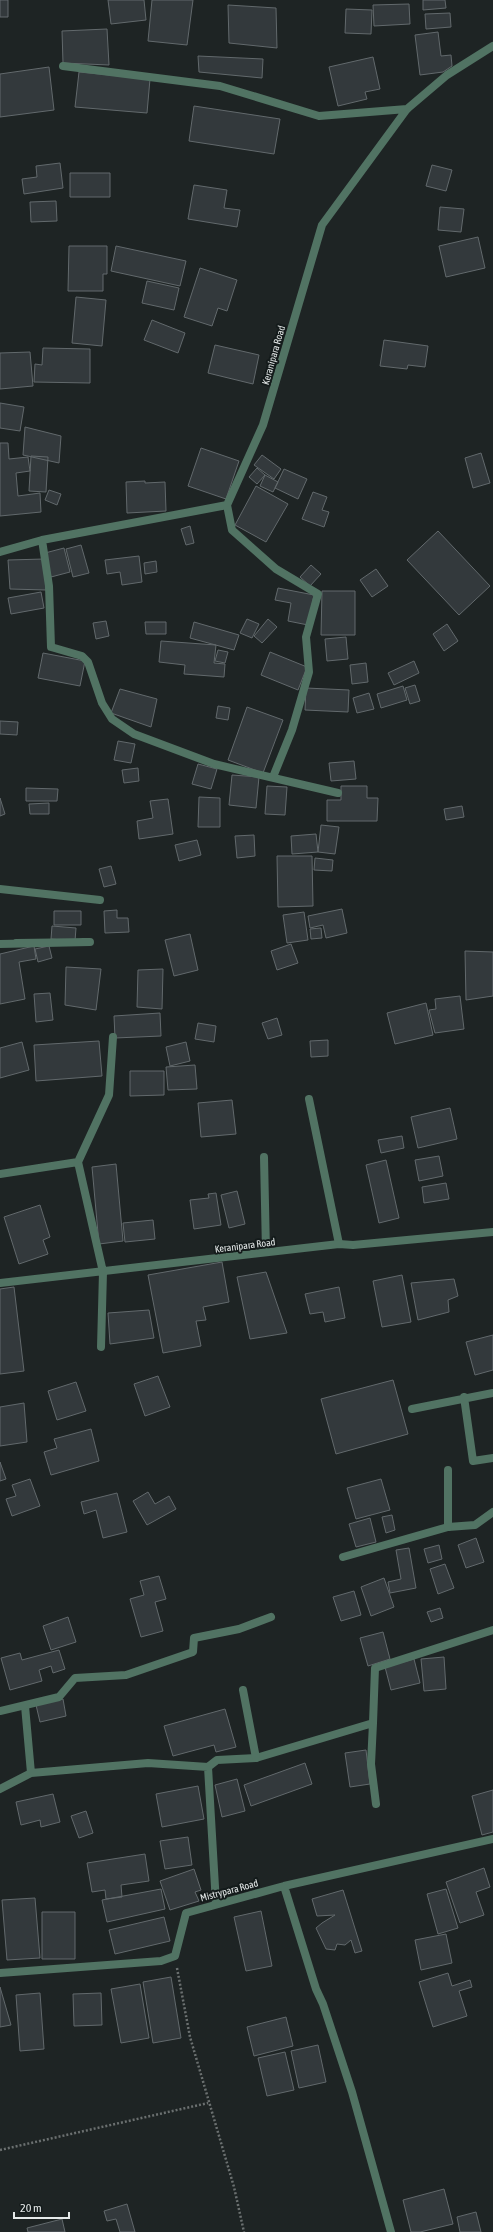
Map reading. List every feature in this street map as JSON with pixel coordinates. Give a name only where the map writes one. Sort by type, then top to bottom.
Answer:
[{"type":"street","name":"Keranipara Road","points":[[227,505],[263,424],[322,225],[407,109],[446,74],[493,46]]},
{"type":"street","points":[[63,66],[220,86],[319,116],[407,109]]},
{"type":"street","points":[[0,552],[42,540],[227,505],[232,530],[276,569],[318,594],[306,637],[309,672],[292,730],[273,777]]},
{"type":"street","points":[[42,540],[49,586],[51,647],[82,656],[88,662],[102,703],[112,719],[134,734],[214,764],[338,793]]},
{"type":"street","points":[[0,889],[100,900]]},
{"type":"street","points":[[0,944],[87,942],[16,943]]},
{"type":"street","points":[[101,1347],[103,1272],[78,1162],[109,1095],[113,1037]]},
{"type":"street","points":[[308,1099],[339,1244]]},
{"type":"street","points":[[264,1157],[266,1252]]},
{"type":"street","points":[[0,1174],[78,1162]]},
{"type":"street","name":"Keranipara Road","points":[[0,1283],[339,1244],[353,1245],[493,1232]]},
{"type":"street","points":[[412,1409],[464,1397],[493,1393]]},
{"type":"street","points":[[464,1397],[473,1461],[493,1458]]},
{"type":"street","points":[[448,1470],[448,1527]]},
{"type":"street","points":[[343,1557],[448,1527],[475,1525],[493,1512]]},
{"type":"street","points":[[0,1711],[59,1697],[75,1678],[126,1675],[193,1652],[194,1638],[239,1629],[271,1617]]},
{"type":"street","points":[[376,1804],[371,1764],[374,1668],[493,1630]]},
{"type":"street","points":[[243,1690],[256,1758]]},
{"type":"street","points":[[25,1706],[31,1773]]},
{"type":"street","points":[[0,1789],[31,1773],[148,1763],[208,1766],[217,1760],[256,1758],[373,1724]]},
{"type":"street","points":[[208,1766],[216,1904]]},
{"type":"street","name":"Mistrypara Road","points":[[175,1956],[186,1913],[284,1886],[493,1839]]},
{"type":"street","points":[[284,1886],[316,1989],[352,2092],[391,2232]]},
{"type":"street","points":[[0,1973],[161,1961],[175,1956]]},
{"type":"path","points":[[175,1956],[190,2037],[208,2103],[234,2187],[244,2232]]},
{"type":"path","points":[[0,2150],[208,2103]]},
{"type":"building","points":[[0,0],[8,0],[8,17],[0,17]]},
{"type":"building","points":[[108,0],[144,0],[146,20],[111,24]]},
{"type":"building","points":[[152,0],[193,0],[187,45],[148,41]]},
{"type":"building","points":[[423,0],[445,0],[446,8],[423,10]]},
{"type":"building","points":[[409,4],[410,24],[374,26],[373,5]]},
{"type":"building","points":[[228,5],[276,8],[277,48],[229,43]]},
{"type":"building","points":[[346,9],[372,10],[371,34],[345,33]]},
{"type":"building","points":[[450,13],[451,27],[426,29],[425,14]]},
{"type":"building","points":[[107,29],[109,65],[63,63],[62,31]]},
{"type":"building","points":[[438,32],[441,56],[451,55],[452,66],[443,72],[420,75],[415,35]]},
{"type":"building","points":[[198,56],[263,59],[262,78],[199,72]]},
{"type":"building","points":[[373,57],[380,89],[365,92],[367,99],[338,106],[329,67]]},
{"type":"building","points":[[49,67],[54,110],[0,117],[0,74]]},
{"type":"building","points":[[79,72],[150,79],[147,113],[75,107]]},
{"type":"building","points":[[194,106],[280,119],[274,154],[189,141]]},
{"type":"building","points":[[60,163],[63,188],[24,194],[22,179],[37,177],[36,166]]},
{"type":"building","points":[[432,165],[452,170],[446,191],[426,186]]},
{"type":"building","points":[[70,173],[110,173],[110,197],[70,197]]},
{"type":"building","points":[[194,185],[227,190],[224,208],[240,210],[237,227],[188,219]]},
{"type":"building","points":[[56,201],[57,221],[31,222],[30,202]]},
{"type":"building","points":[[440,207],[464,209],[461,232],[438,230]]},
{"type":"building","points":[[478,237],[485,268],[446,277],[439,246]]},
{"type":"building","points":[[69,246],[107,246],[107,274],[103,274],[103,291],[68,291]]},
{"type":"building","points":[[116,246],[186,261],[180,286],[111,271]]},
{"type":"building","points":[[200,268],[237,280],[227,311],[218,308],[212,326],[184,317]]},
{"type":"building","points":[[147,281],[179,288],[174,310],[142,303]]},
{"type":"building","points":[[76,297],[106,300],[102,346],[72,343]]},
{"type":"building","points":[[152,320],[185,333],[178,353],[144,340]]},
{"type":"building","points":[[384,340],[428,346],[425,367],[408,365],[407,369],[380,366]]},
{"type":"building","points":[[215,345],[259,355],[253,384],[208,373]]},
{"type":"building","points":[[43,348],[90,349],[90,383],[34,382],[35,364],[42,365]]},
{"type":"building","points":[[30,352],[33,386],[0,389],[0,353]]},
{"type":"building","points":[[0,403],[24,407],[20,431],[0,428]]},
{"type":"building","points":[[25,427],[61,436],[59,463],[23,455]]},
{"type":"building","points":[[0,443],[8,443],[9,459],[28,457],[30,471],[16,473],[18,496],[40,493],[41,512],[0,516]]},
{"type":"building","points":[[201,448],[239,461],[226,499],[188,486]]},
{"type":"building","points":[[481,453],[490,483],[473,488],[465,458]]},
{"type":"building","points":[[262,455],[281,469],[274,479],[254,465]]},
{"type":"building","points":[[31,456],[48,457],[46,492],[29,491]]},
{"type":"building","points":[[257,468],[265,475],[257,484],[249,477]]},
{"type":"building","points":[[284,469],[307,479],[298,499],[275,488]]},
{"type":"building","points":[[265,475],[278,482],[273,492],[260,486]]},
{"type":"building","points":[[145,481],[145,483],[165,482],[166,511],[127,513],[126,482]]},
{"type":"building","points":[[256,486],[288,504],[266,542],[235,525]]},
{"type":"building","points":[[49,490],[61,494],[57,505],[45,500]]},
{"type":"building","points":[[313,492],[327,497],[322,510],[329,512],[324,527],[302,519]]},
{"type":"building","points":[[190,526],[194,543],[186,545],[181,529]]},
{"type":"building","points":[[438,531],[490,586],[459,615],[407,560]]},
{"type":"building","points":[[81,545],[89,573],[73,577],[66,549]]},
{"type":"building","points":[[64,548],[70,572],[51,577],[45,553]]},
{"type":"building","points":[[139,556],[142,582],[122,585],[120,572],[107,574],[105,560]]},
{"type":"building","points":[[44,559],[46,590],[10,589],[8,560]]},
{"type":"building","points":[[156,561],[157,572],[145,574],[144,563]]},
{"type":"building","points":[[311,565],[321,574],[310,586],[300,577]]},
{"type":"building","points":[[376,569],[388,586],[372,597],[360,580]]},
{"type":"building","points":[[278,588],[314,595],[308,625],[288,621],[291,603],[275,600]]},
{"type":"building","points":[[322,591],[355,591],[355,635],[321,635]]},
{"type":"building","points":[[41,592],[44,608],[11,614],[8,598]]},
{"type":"building","points":[[247,619],[259,624],[252,638],[240,633]]},
{"type":"building","points":[[268,619],[277,627],[262,643],[254,636]]},
{"type":"building","points":[[106,621],[109,636],[96,639],[93,623]]},
{"type":"building","points":[[145,622],[166,622],[166,634],[146,634]]},
{"type":"building","points":[[194,622],[239,635],[234,650],[190,638]]},
{"type":"building","points":[[447,624],[458,641],[444,651],[433,634]]},
{"type":"building","points":[[346,637],[348,659],[327,661],[325,639]]},
{"type":"building","points":[[161,641],[216,645],[214,663],[225,664],[224,677],[184,674],[185,665],[159,662]]},
{"type":"building","points":[[218,650],[228,652],[225,663],[215,661]]},
{"type":"building","points":[[270,652],[307,667],[298,690],[261,675]]},
{"type":"building","points":[[43,653],[85,661],[80,686],[38,678]]},
{"type":"building","points":[[414,661],[419,673],[394,685],[388,673]]},
{"type":"building","points":[[366,663],[368,682],[352,684],[350,665]]},
{"type":"building","points":[[415,685],[420,701],[410,704],[405,688]]},
{"type":"building","points":[[403,686],[407,700],[381,708],[377,694]]},
{"type":"building","points":[[306,688],[349,690],[348,712],[305,710]]},
{"type":"building","points":[[120,689],[157,699],[151,727],[111,713]]},
{"type":"building","points":[[369,693],[374,709],[357,713],[353,698]]},
{"type":"building","points":[[218,706],[230,708],[228,720],[216,718]]},
{"type":"building","points":[[247,707],[283,720],[263,773],[228,760]]},
{"type":"building","points":[[0,721],[18,722],[17,735],[0,734]]},
{"type":"building","points":[[118,741],[135,744],[131,763],[114,760]]},
{"type":"building","points":[[354,761],[356,779],[331,781],[329,763]]},
{"type":"building","points":[[198,764],[217,769],[211,789],[192,784]]},
{"type":"building","points":[[138,768],[139,781],[124,783],[122,770]]},
{"type":"building","points":[[232,775],[259,777],[256,808],[229,805]]},
{"type":"building","points":[[267,786],[287,787],[285,815],[265,814]]},
{"type":"building","points":[[341,786],[367,786],[367,798],[378,798],[377,821],[327,821],[327,800],[341,800]]},
{"type":"building","points":[[26,788],[58,789],[57,801],[26,801]]},
{"type":"building","points":[[199,797],[220,798],[220,827],[198,827]]},
{"type":"building","points":[[0,798],[5,814],[0,816]]},
{"type":"building","points":[[168,799],[173,834],[139,839],[137,821],[153,818],[150,801]]},
{"type":"building","points":[[49,803],[49,814],[30,814],[29,804]]},
{"type":"building","points":[[462,806],[464,817],[446,820],[444,809]]},
{"type":"building","points":[[321,825],[339,827],[335,854],[318,852]]},
{"type":"building","points":[[316,834],[318,852],[292,854],[291,836]]},
{"type":"building","points":[[254,835],[255,856],[237,858],[235,836]]},
{"type":"building","points":[[197,840],[201,855],[179,861],[175,845]]},
{"type":"building","points":[[277,856],[312,856],[313,906],[278,907]]},
{"type":"building","points":[[315,858],[333,860],[332,871],[314,870]]},
{"type":"building","points":[[111,866],[116,884],[104,887],[99,869]]},
{"type":"building","points":[[342,909],[347,933],[326,938],[323,925],[310,928],[308,916]]},
{"type":"building","points":[[117,910],[117,918],[128,918],[129,932],[105,933],[104,911]]},
{"type":"building","points":[[54,911],[81,911],[81,925],[54,925]]},
{"type":"building","points":[[304,912],[308,940],[287,943],[283,915]]},
{"type":"building","points":[[52,926],[76,928],[75,941],[51,939]]},
{"type":"building","points":[[321,928],[322,938],[311,939],[310,929]]},
{"type":"building","points":[[190,934],[198,970],[174,976],[165,940]]},
{"type":"building","points":[[291,944],[298,963],[277,970],[271,951]]},
{"type":"building","points":[[34,946],[36,959],[19,962],[25,999],[0,1004],[0,954]]},
{"type":"building","points":[[49,946],[52,958],[38,962],[35,949]]},
{"type":"building","points":[[465,951],[493,952],[493,996],[466,1000]]},
{"type":"building","points":[[66,967],[101,969],[96,1010],[65,1005]]},
{"type":"building","points":[[163,969],[162,1009],[137,1007],[138,970]]},
{"type":"building","points":[[50,993],[53,1020],[36,1022],[34,994]]},
{"type":"building","points":[[460,996],[464,1029],[435,1033],[429,1010],[436,1009],[435,999]]},
{"type":"building","points":[[426,1003],[433,1035],[395,1044],[387,1013]]},
{"type":"building","points":[[160,1013],[161,1036],[115,1038],[114,1016]]},
{"type":"building","points":[[277,1018],[282,1035],[268,1039],[262,1023]]},
{"type":"building","points":[[198,1023],[216,1026],[214,1042],[195,1039]]},
{"type":"building","points":[[328,1040],[328,1056],[311,1057],[310,1041]]},
{"type":"building","points":[[99,1041],[102,1076],[36,1081],[34,1045]]},
{"type":"building","points":[[22,1042],[29,1070],[0,1078],[0,1048]]},
{"type":"building","points":[[186,1042],[190,1061],[170,1066],[166,1047]]},
{"type":"building","points":[[195,1065],[197,1089],[168,1090],[166,1067]]},
{"type":"building","points":[[130,1071],[164,1071],[164,1095],[130,1096]]},
{"type":"building","points":[[232,1100],[236,1134],[201,1137],[198,1103]]},
{"type":"building","points":[[450,1108],[457,1139],[418,1148],[411,1117]]},
{"type":"building","points":[[402,1136],[404,1148],[381,1153],[378,1140]]},
{"type":"building","points":[[439,1156],[443,1176],[419,1181],[415,1160]]},
{"type":"building","points":[[386,1160],[399,1218],[379,1223],[366,1165]]},
{"type":"building","points":[[116,1164],[123,1241],[99,1244],[92,1167]]},
{"type":"building","points":[[446,1183],[449,1199],[424,1203],[422,1187]]},
{"type":"building","points":[[237,1191],[245,1224],[229,1228],[221,1195]]},
{"type":"building","points":[[216,1193],[221,1225],[194,1229],[190,1200],[209,1198],[208,1194]]},
{"type":"building","points":[[40,1205],[50,1237],[43,1240],[48,1254],[19,1264],[4,1217]]},
{"type":"building","points":[[153,1220],[155,1239],[125,1242],[123,1223]]},
{"type":"building","points":[[222,1262],[229,1302],[203,1307],[206,1320],[196,1321],[201,1346],[163,1353],[148,1275]]},
{"type":"building","points":[[266,1272],[287,1333],[250,1339],[237,1277]]},
{"type":"building","points":[[402,1275],[411,1322],[382,1327],[373,1281]]},
{"type":"building","points":[[454,1279],[458,1296],[448,1300],[449,1312],[418,1320],[411,1283]]},
{"type":"building","points":[[14,1287],[24,1371],[0,1374],[0,1289]]},
{"type":"building","points":[[339,1287],[345,1318],[325,1322],[323,1312],[310,1314],[305,1294]]},
{"type":"building","points":[[149,1310],[154,1338],[110,1344],[108,1313]]},
{"type":"building","points":[[493,1335],[493,1370],[475,1375],[466,1342]]},
{"type":"building","points":[[158,1376],[170,1407],[145,1416],[134,1384]]},
{"type":"building","points":[[393,1380],[408,1434],[336,1454],[321,1399]]},
{"type":"building","points":[[76,1382],[86,1411],[57,1420],[48,1391]]},
{"type":"building","points":[[24,1403],[27,1442],[0,1446],[0,1407]]},
{"type":"building","points":[[91,1429],[99,1461],[51,1475],[44,1452],[57,1448],[54,1439]]},
{"type":"building","points":[[0,1462],[6,1479],[0,1481]]},
{"type":"building","points":[[30,1479],[40,1506],[12,1516],[6,1499],[16,1496],[12,1485]]},
{"type":"building","points":[[381,1479],[390,1510],[356,1519],[347,1488]]},
{"type":"building","points":[[148,1492],[155,1504],[169,1496],[176,1509],[147,1525],[133,1501]]},
{"type":"building","points":[[117,1493],[127,1532],[103,1538],[96,1510],[84,1514],[81,1502]]},
{"type":"building","points":[[392,1515],[395,1530],[386,1533],[382,1517]]},
{"type":"building","points":[[370,1518],[376,1542],[356,1547],[349,1524]]},
{"type":"building","points":[[476,1538],[484,1562],[466,1568],[458,1545]]},
{"type":"building","points":[[439,1545],[442,1559],[428,1563],[424,1549]]},
{"type":"building","points":[[409,1548],[416,1588],[390,1593],[388,1582],[401,1579],[396,1550]]},
{"type":"building","points":[[445,1564],[454,1588],[438,1594],[430,1569]]},
{"type":"building","points":[[159,1576],[166,1599],[155,1602],[163,1631],[141,1637],[130,1599],[144,1595],[140,1581]]},
{"type":"building","points":[[384,1578],[394,1607],[371,1616],[361,1587]]},
{"type":"building","points":[[354,1591],[361,1615],[341,1621],[333,1597]]},
{"type":"building","points":[[440,1608],[443,1618],[431,1622],[427,1612]]},
{"type":"building","points":[[68,1617],[76,1642],[51,1650],[43,1626]]},
{"type":"building","points":[[383,1632],[390,1659],[368,1666],[360,1638]]},
{"type":"building","points":[[59,1650],[65,1669],[53,1673],[51,1666],[39,1670],[42,1681],[10,1690],[1,1658],[20,1653],[22,1660]]},
{"type":"building","points":[[444,1657],[446,1689],[424,1691],[421,1659]]},
{"type":"building","points":[[414,1659],[420,1683],[391,1690],[385,1667]]},
{"type":"building","points":[[63,1699],[66,1716],[40,1722],[36,1705]]},
{"type":"building","points":[[225,1709],[236,1747],[216,1752],[214,1745],[173,1756],[164,1726]]},
{"type":"building","points":[[366,1750],[370,1784],[350,1787],[345,1753]]},
{"type":"building","points":[[305,1763],[312,1784],[251,1806],[244,1785]]},
{"type":"building","points":[[237,1779],[245,1811],[222,1817],[215,1785]]},
{"type":"building","points":[[198,1786],[204,1819],[162,1827],[156,1794]]},
{"type":"building","points":[[493,1790],[493,1832],[482,1835],[472,1796]]},
{"type":"building","points":[[53,1794],[60,1822],[41,1827],[40,1820],[21,1825],[16,1802]]},
{"type":"building","points":[[86,1811],[93,1833],[79,1838],[71,1816]]},
{"type":"building","points":[[188,1837],[192,1865],[165,1869],[160,1841]]},
{"type":"building","points":[[145,1854],[149,1881],[121,1885],[122,1897],[106,1899],[105,1890],[92,1892],[87,1863]]},
{"type":"building","points":[[484,1868],[490,1887],[476,1892],[484,1915],[460,1923],[446,1882]]},
{"type":"building","points":[[194,1869],[201,1890],[195,1892],[199,1901],[170,1910],[160,1881]]},
{"type":"building","points":[[161,1889],[165,1909],[107,1922],[102,1900]]},
{"type":"building","points":[[446,1889],[458,1928],[438,1934],[427,1894]]},
{"type":"building","points":[[343,1890],[362,1951],[355,1953],[351,1940],[345,1945],[337,1944],[335,1950],[326,1949],[316,1928],[335,1915],[317,1916],[312,1899]]},
{"type":"building","points":[[35,1898],[40,1958],[7,1960],[2,1900]]},
{"type":"building","points":[[261,1911],[272,1966],[246,1971],[234,1917]]},
{"type":"building","points":[[42,1912],[75,1912],[75,1959],[42,1959]]},
{"type":"building","points":[[164,1917],[170,1941],[115,1954],[109,1930]]},
{"type":"building","points":[[446,1934],[452,1963],[421,1970],[415,1940]]},
{"type":"building","points":[[448,1973],[452,1986],[470,1980],[472,1987],[459,1991],[467,2016],[433,2027],[419,1982]]},
{"type":"building","points":[[171,1977],[181,2038],[153,2043],[143,1982]]},
{"type":"building","points":[[140,1984],[149,2038],[121,2043],[111,1989]]},
{"type":"building","points":[[0,1987],[11,2025],[0,2027]]},
{"type":"building","points":[[40,1993],[44,2049],[20,2051],[16,1995]]},
{"type":"building","points":[[101,1993],[102,2025],[74,2026],[73,1994]]},
{"type":"building","points":[[286,2017],[293,2046],[254,2056],[247,2027]]},
{"type":"building","points":[[318,2045],[326,2082],[299,2088],[291,2051]]},
{"type":"building","points":[[285,2052],[294,2090],[267,2096],[258,2058]]},
{"type":"building","points":[[444,2189],[453,2224],[420,2232],[411,2232],[403,2200]]},
{"type":"building","points":[[127,2204],[135,2232],[120,2232],[116,2219],[107,2221],[104,2211]]},
{"type":"building","points":[[476,2212],[481,2232],[460,2232],[457,2217]]},
{"type":"building","points":[[62,2219],[65,2232],[28,2232],[27,2228]]}]
